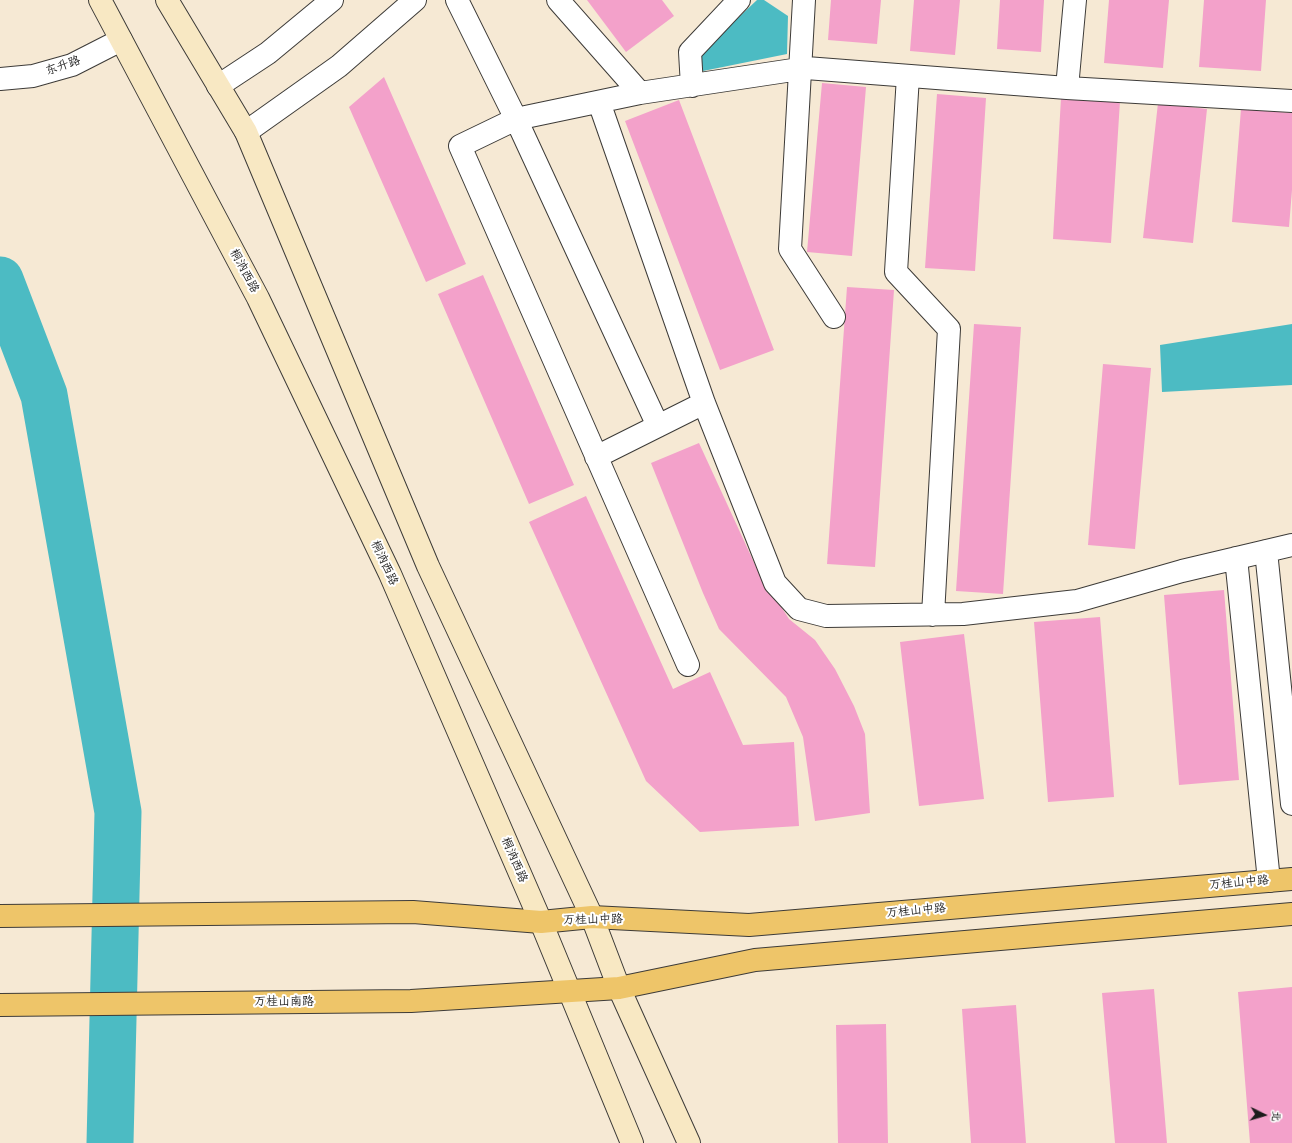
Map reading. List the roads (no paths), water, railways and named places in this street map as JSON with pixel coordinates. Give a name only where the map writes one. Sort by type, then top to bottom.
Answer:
[{"type":"main road","name":"桐汭西路","points":[[100,0],[258,298],[387,567],[540,922],[632,1143]]},
{"type":"main road","points":[[167,0],[246,132],[428,566],[592,917],[619,988],[689,1143]]},
{"type":"main road","name":"万桂山中路","points":[[540,922],[592,917],[749,925],[1292,879]]},
{"type":"main road","points":[[9,916],[413,912],[540,922]]},
{"type":"main road","points":[[568,991],[619,988],[755,960],[1292,914]]},
{"type":"main road","name":"万桂山南路","points":[[8,1004],[411,1001],[568,991]]},
{"type":"street","points":[[218,86],[268,52],[332,0]]},
{"type":"street","points":[[246,132],[340,66],[415,0]]},
{"type":"street","points":[[457,0],[516,119],[658,426]]},
{"type":"street","points":[[558,0],[640,93]]},
{"type":"street","points":[[692,86],[690,52],[739,0]]},
{"type":"street","points":[[804,0],[790,249],[834,317]]},
{"type":"street","points":[[1067,88],[1075,0]]},
{"type":"street","name":"东升路","points":[[0,79],[33,76],[72,65],[121,40]]},
{"type":"street","points":[[688,665],[460,146],[516,119],[640,93],[806,68],[1067,88],[1292,101]]},
{"type":"street","points":[[908,76],[896,272],[949,329],[932,615]]},
{"type":"street","points":[[599,102],[704,403],[775,583],[799,609],[826,616],[932,615],[963,614],[1077,601],[1182,571],[1292,545]]},
{"type":"street","points":[[596,457],[704,403]]},
{"type":"street","points":[[1266,551],[1292,804]]},
{"type":"street","points":[[1236,558],[1269,881]]},
{"type":"water","points":[[757,0],[764,0],[788,16],[787,54],[703,71],[700,54]]},
{"type":"water","points":[[1292,324],[1292,385],[1162,392],[1160,345]]},
{"type":"waterway","points":[[0,280],[44,395],[118,812],[110,1143]]}]
